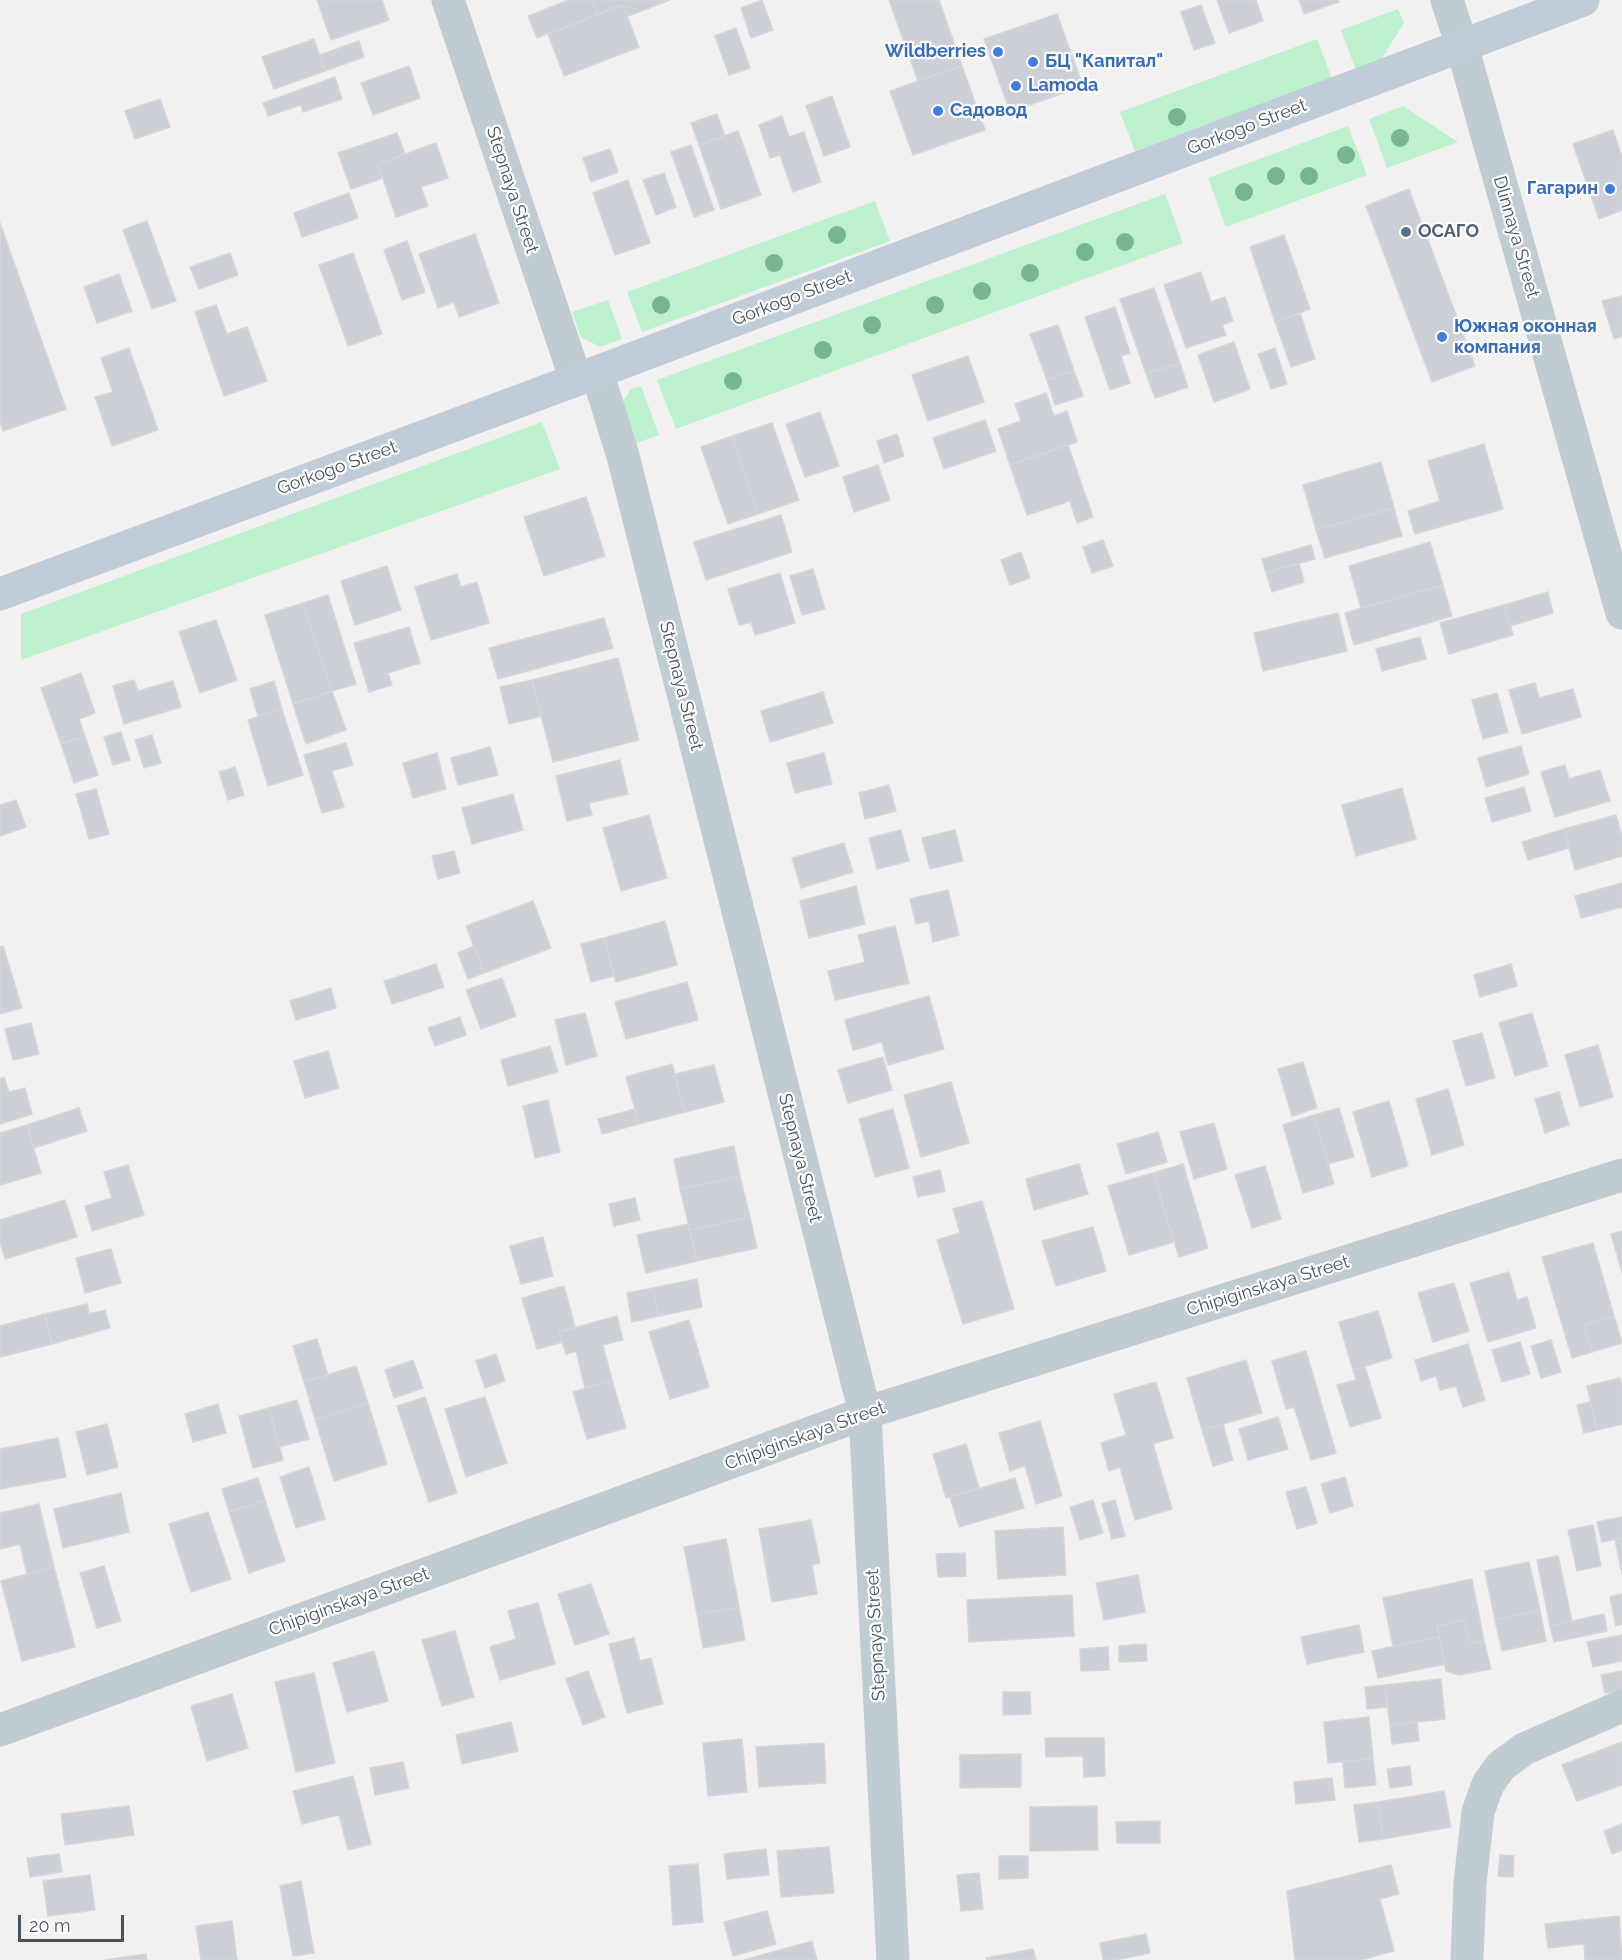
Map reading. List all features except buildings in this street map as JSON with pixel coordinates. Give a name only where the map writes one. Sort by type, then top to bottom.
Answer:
[{"type":"main road","name":"Gorkogo Street","points":[[0,594],[1583,0]]},
{"type":"street","name":"Stepnaya Street","points":[[448,0],[586,376],[626,468],[865,1413],[893,1960]]},
{"type":"street","name":"Dlinnaya Street","points":[[1447,0],[1622,613]]},
{"type":"street","name":"Chipiginskaya Street","points":[[0,1730],[865,1413],[1622,1174]]},
{"type":"street","points":[[1467,1960],[1470,1883],[1478,1812],[1488,1784],[1501,1767],[1524,1749],[1622,1706]]},
{"type":"green space","points":[[1398,9],[1404,23],[1380,61],[1356,70],[1341,30]]},
{"type":"green space","points":[[1317,39],[1332,79],[1135,151],[1120,112]]},
{"type":"green space","points":[[1403,106],[1458,142],[1387,168],[1369,119]]},
{"type":"green space","points":[[1348,126],[1367,175],[1226,227],[1208,178]]},
{"type":"green space","points":[[1165,194],[1183,243],[676,429],[657,380]]},
{"type":"green space","points":[[875,201],[890,241],[642,332],[627,292]]},
{"type":"green space","points":[[608,300],[622,339],[600,347],[581,337],[572,312]]},
{"type":"green space","points":[[641,386],[659,435],[634,444],[620,406],[631,389]]},
{"type":"green space","points":[[542,422],[560,469],[21,660],[21,614]]},
{"type":"place","name":"Wildberries","points":[[998,52]]},
{"type":"place","name":"БЦ \"Капитал\"","points":[[1033,62]]},
{"type":"place","name":"Lamoda","points":[[1016,86]]},
{"type":"place","name":"Садовод","points":[[938,111]]},
{"type":"place","name":"Гагарин","points":[[1610,189]]},
{"type":"place","name":"ОСАГО","points":[[1406,232]]},
{"type":"place","name":"Южная оконная компания","points":[[1442,337]]}]
